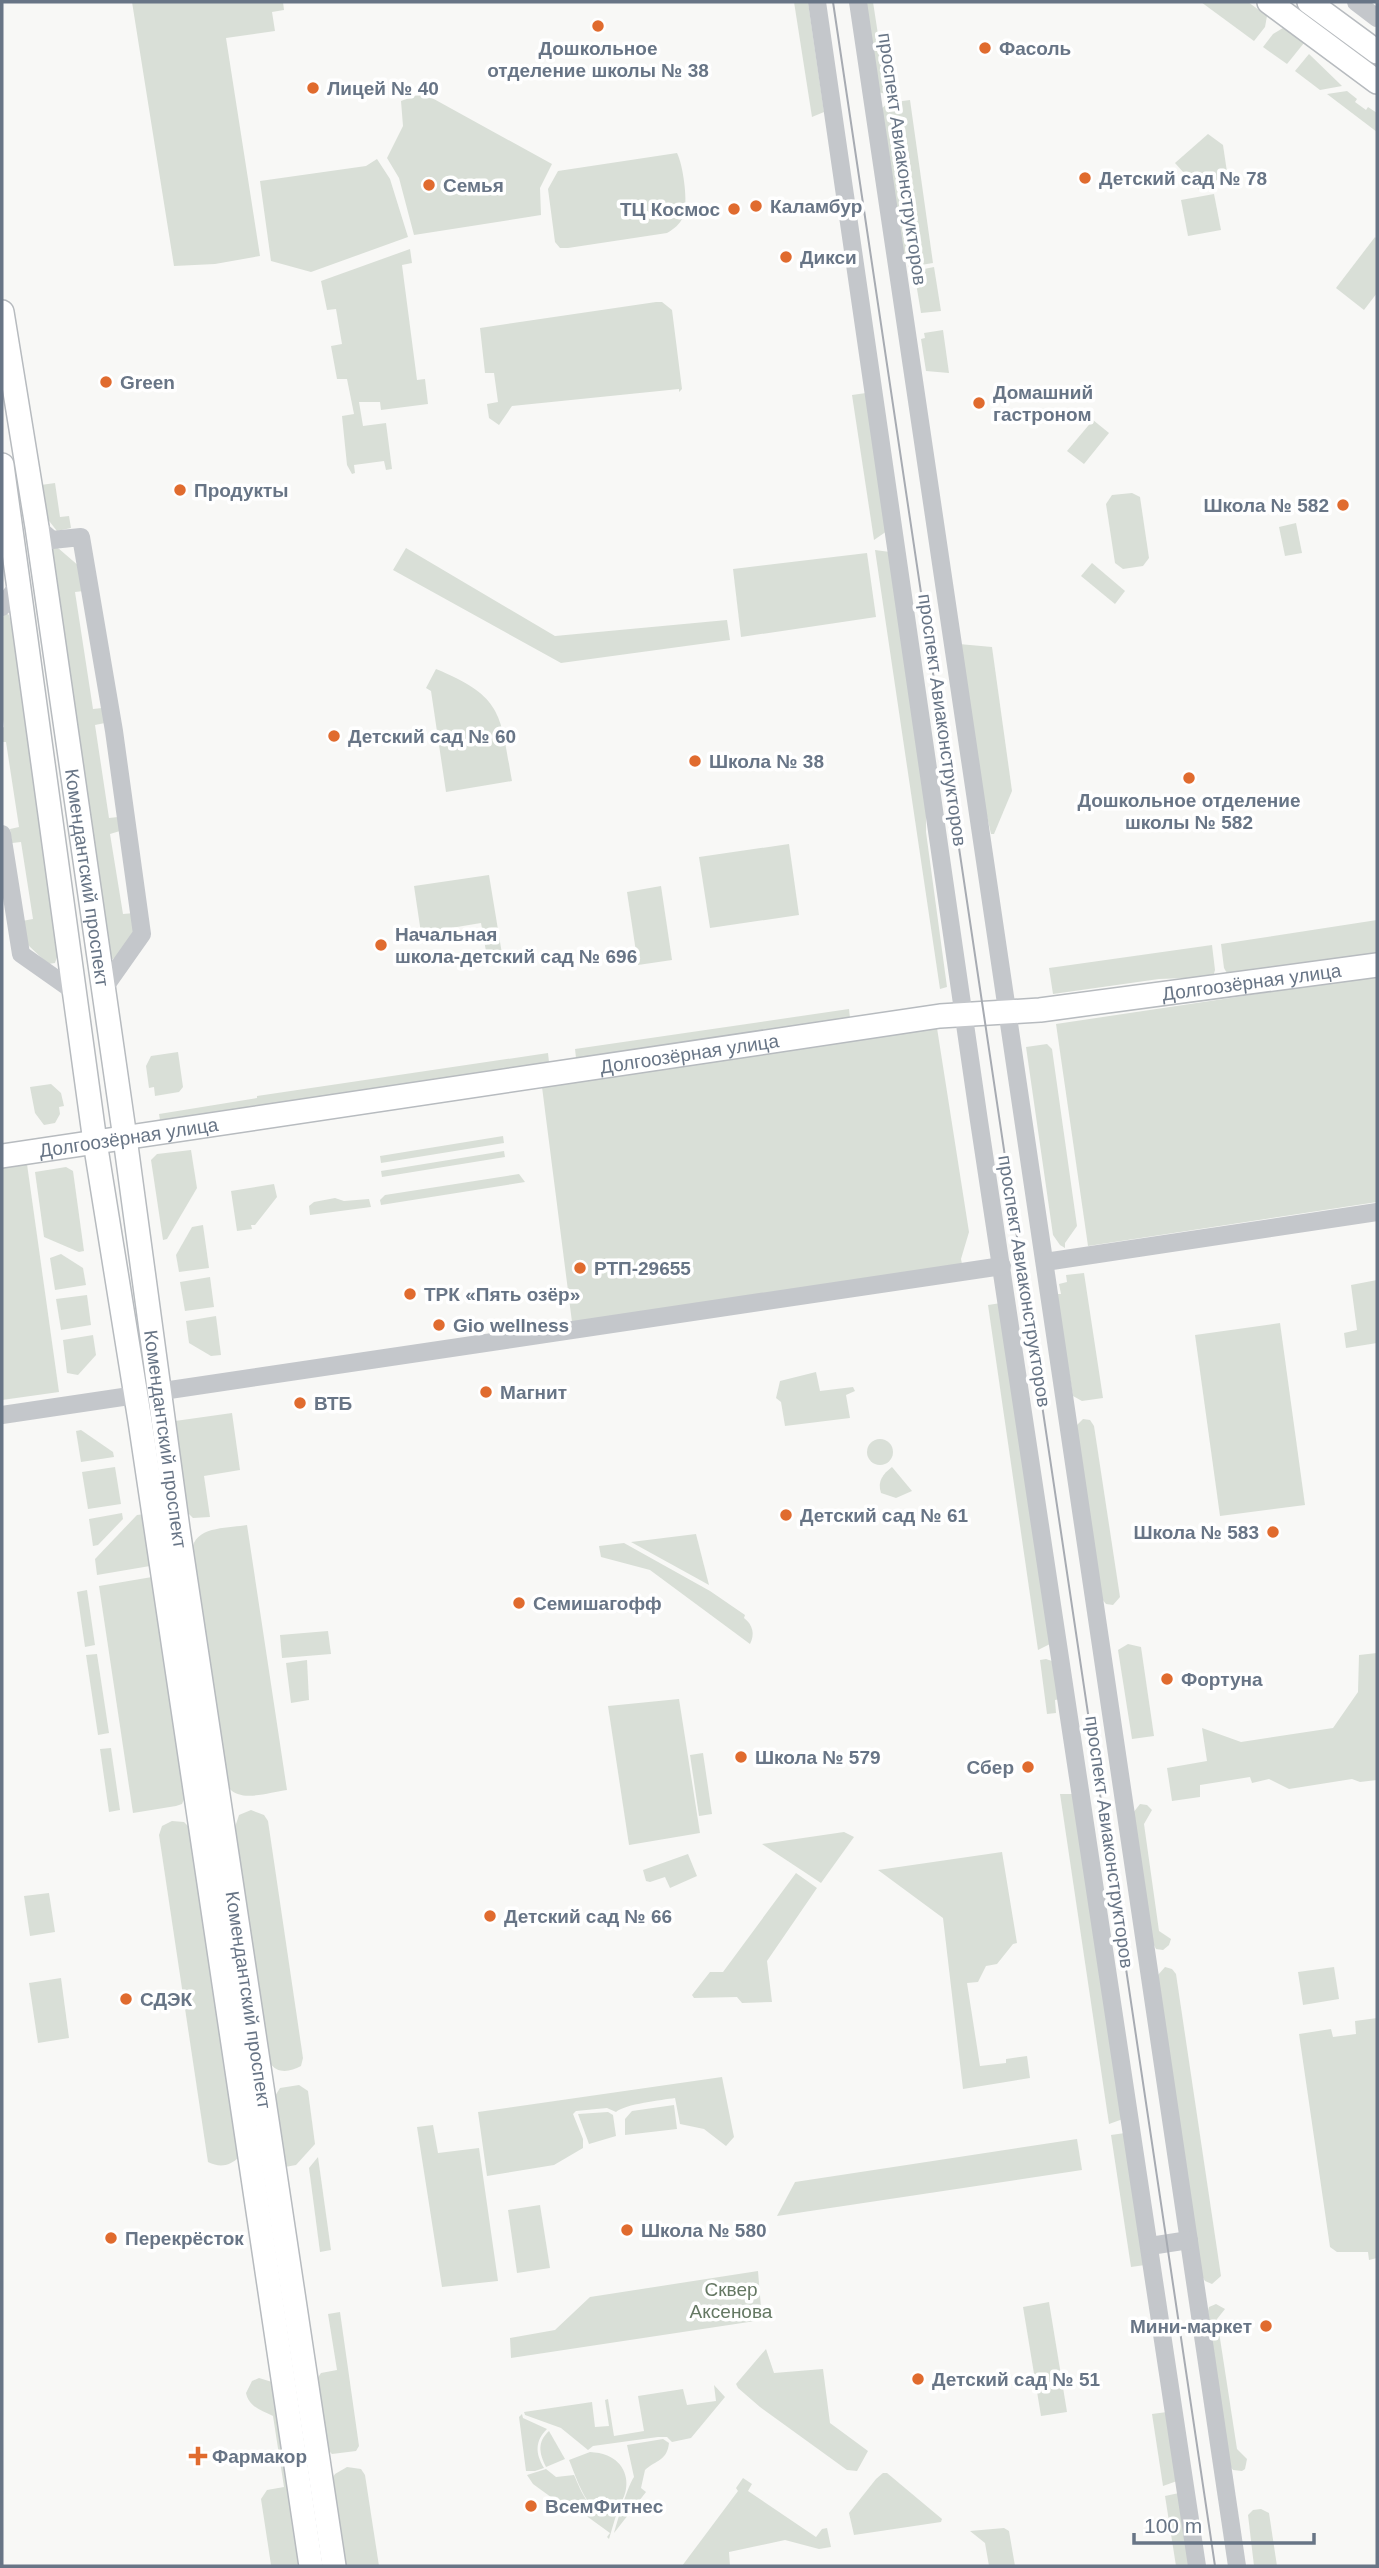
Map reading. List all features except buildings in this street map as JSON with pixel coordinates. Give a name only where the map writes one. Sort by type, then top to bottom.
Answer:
[{"type":"main road","points":[[1269,2],[1377,82]]},
{"type":"main road","points":[[1309,2],[1377,52]]},
{"type":"main road","name":"Комендантский проспект","points":[[2,312],[37,527],[188,1595],[334,2566]]},
{"type":"main road","name":"Комендантский проспект","points":[[2,465],[95,1142],[136,1396],[311,2566]]},
{"type":"main road","name":"Долгоозёрная улица","points":[[2,1156],[926,1018],[1008,1013],[1377,965]]},
{"type":"street","name":"проспект Авиаконструкторов","points":[[817,2],[964,1015],[1197,2566]]},
{"type":"street","name":"проспект Авиаконструкторов","points":[[858,2],[1237,2566]]},
{"type":"street","points":[[1356,2],[1377,18]]},
{"type":"street","points":[[37,527],[52,540],[81,537],[114,732],[142,934],[104,988]]},
{"type":"street","points":[[2,607],[19,584]]},
{"type":"street","points":[[2,834],[21,954],[75,992]]},
{"type":"street","points":[[1045,1262],[1377,1212]]},
{"type":"street","points":[[2,1415],[1002,1266]]},
{"type":"street","points":[[1150,2246],[1189,2240]]},
{"type":"green space","points":[[132,2],[283,2],[284,10],[272,12],[275,31],[226,38],[260,256],[215,264],[174,266]]},
{"type":"green space","points":[[794,2],[808,2],[824,112],[812,117]]},
{"type":"green space","points":[[864,2],[873,2],[885,80],[896,79],[896,92],[877,92]]},
{"type":"green space","points":[[1201,2],[1248,2],[1267,16],[1265,27],[1254,41]]},
{"type":"green space","points":[[1283,28],[1304,43],[1287,64],[1263,47],[1273,34]]},
{"type":"green space","points":[[1309,54],[1342,86],[1320,90],[1295,71]]},
{"type":"green space","points":[[1347,91],[1357,99],[1355,102],[1366,110],[1368,107],[1377,113],[1377,132],[1327,94]]},
{"type":"green space","points":[[423,93],[552,164],[540,188],[541,215],[414,235],[399,178],[387,158],[403,126],[401,101]]},
{"type":"green space","points":[[910,100],[933,263],[909,267],[907,259],[902,260],[880,110],[888,103]]},
{"type":"green space","points":[[1208,134],[1223,145],[1227,172],[1201,192],[1175,163]]},
{"type":"green space","points":[[677,153],[683,175],[685,211],[682,220],[672,230],[667,233],[568,248],[560,248],[555,242],[548,189],[558,171]]},
{"type":"green space","points":[[377,159],[390,179],[408,237],[311,272],[271,261],[260,181],[366,166]]},
{"type":"green space","points":[[1214,194],[1221,230],[1188,236],[1181,200]]},
{"type":"green space","points":[[1375,237],[1377,293],[1364,310],[1336,288]]},
{"type":"green space","points":[[410,249],[412,263],[402,265],[417,380],[425,379],[428,404],[381,410],[380,402],[359,402],[363,426],[386,423],[392,469],[386,470],[384,461],[354,465],[355,473],[352,474],[347,465],[342,416],[354,414],[347,379],[337,379],[331,346],[342,344],[336,309],[327,310],[321,281]]},
{"type":"green space","points":[[934,267],[941,311],[921,313],[916,283],[921,282],[919,270]]},
{"type":"green space","points":[[662,302],[672,310],[682,389],[679,392],[679,389],[512,406],[499,425],[489,418],[487,404],[498,402],[494,373],[485,373],[480,328]]},
{"type":"green space","points":[[943,330],[949,373],[926,371],[921,339],[925,338],[924,333]]},
{"type":"green space","points":[[866,393],[887,531],[874,540],[852,395]]},
{"type":"green space","points":[[1093,420],[1109,433],[1084,464],[1067,451]]},
{"type":"green space","points":[[55,483],[60,517],[69,516],[71,528],[57,531],[46,517],[41,485]]},
{"type":"green space","points":[[1132,493],[1140,497],[1149,558],[1143,566],[1123,569],[1115,563],[1106,504],[1112,495]]},
{"type":"green space","points":[[1296,523],[1302,553],[1285,556],[1279,527]]},
{"type":"green space","points":[[58,548],[80,567],[84,591],[75,592],[93,709],[102,708],[105,723],[95,725],[109,818],[118,817],[120,831],[110,834],[123,914],[134,913],[134,932],[118,958],[112,959],[107,955],[47,550]]},
{"type":"green space","points":[[406,548],[555,636],[727,620],[730,640],[561,663],[393,570]]},
{"type":"green space","points":[[875,550],[890,552],[926,796],[926,832],[947,987],[940,989]]},
{"type":"green space","points":[[867,553],[876,617],[741,637],[733,569]]},
{"type":"green space","points":[[1092,563],[1125,591],[1115,604],[1081,576]]},
{"type":"green space","points":[[6,613],[9,615],[15,637],[59,951],[55,963],[48,964],[28,945],[22,921],[33,919],[21,842],[12,843],[10,829],[19,827],[6,742],[2,742],[2,618]]},
{"type":"green space","points":[[959,644],[992,647],[1012,791],[994,834],[991,834],[981,790]]},
{"type":"green space","points":[[436,669],[475,689],[487,699],[501,724],[512,781],[446,792],[431,691],[426,688]]},
{"type":"green space","points":[[789,844],[799,915],[710,928],[699,857]]},
{"type":"green space","points":[[489,875],[502,954],[487,957],[481,923],[421,933],[414,886]]},
{"type":"green space","points":[[661,886],[672,960],[638,965],[627,892]]},
{"type":"green space","points":[[1377,920],[1377,953],[1228,975],[1224,968],[1221,944]]},
{"type":"green space","points":[[1212,945],[1215,970],[1213,977],[1159,979],[1053,994],[1049,968]]},
{"type":"green space","points":[[1377,976],[1377,1202],[1088,1246],[1056,1024]]},
{"type":"green space","points":[[849,1009],[850,1018],[576,1058],[575,1049]]},
{"type":"green space","points":[[937,1028],[969,1232],[962,1264],[572,1322],[542,1087]]},
{"type":"green space","points":[[1047,1044],[1052,1049],[1077,1226],[1065,1243],[1065,1248],[1053,1235],[1026,1047]]},
{"type":"green space","points":[[178,1052],[183,1087],[179,1092],[155,1096],[154,1087],[149,1088],[146,1066],[151,1056]]},
{"type":"green space","points":[[548,1053],[549,1062],[160,1120],[159,1114],[257,1096]]},
{"type":"green space","points":[[51,1084],[61,1093],[64,1106],[59,1107],[60,1114],[55,1123],[44,1125],[35,1113],[30,1087]]},
{"type":"green space","points":[[503,1136],[504,1143],[381,1163],[380,1156]]},
{"type":"green space","points":[[191,1150],[197,1188],[167,1239],[163,1240],[151,1160],[157,1154]]},
{"type":"green space","points":[[504,1151],[505,1157],[382,1177],[381,1171]]},
{"type":"green space","points":[[27,1164],[59,1392],[2,1400],[2,1167]]},
{"type":"green space","points":[[66,1167],[73,1171],[84,1251],[79,1252],[44,1237],[35,1172]]},
{"type":"green space","points":[[519,1174],[525,1182],[381,1205],[380,1200],[385,1195]]},
{"type":"green space","points":[[274,1184],[277,1197],[255,1225],[251,1225],[252,1229],[237,1231],[231,1191]]},
{"type":"green space","points":[[335,1198],[344,1201],[369,1199],[371,1207],[310,1215],[309,1206],[314,1202]]},
{"type":"green space","points":[[203,1225],[209,1268],[179,1272],[176,1255],[192,1227]]},
{"type":"green space","points":[[61,1254],[83,1268],[86,1285],[55,1290],[50,1258]]},
{"type":"green space","points":[[1084,1273],[1103,1398],[1082,1401],[1073,1396],[1056,1294],[1061,1294],[1059,1284],[1067,1282],[1066,1275]]},
{"type":"green space","points":[[210,1277],[214,1307],[185,1311],[180,1282]]},
{"type":"green space","points":[[1377,1280],[1377,1343],[1346,1348],[1344,1333],[1357,1330],[1351,1285]]},
{"type":"green space","points":[[87,1295],[91,1325],[61,1330],[56,1299]]},
{"type":"green space","points":[[1001,1303],[1052,1643],[1038,1650],[988,1305]]},
{"type":"green space","points":[[216,1316],[221,1355],[211,1356],[189,1343],[186,1321]]},
{"type":"green space","points":[[1280,1323],[1305,1505],[1220,1516],[1195,1335]]},
{"type":"green space","points":[[93,1335],[96,1355],[78,1375],[67,1373],[63,1340]]},
{"type":"green space","points":[[816,1372],[820,1391],[853,1387],[855,1391],[846,1395],[850,1418],[785,1426],[781,1402],[776,1398],[780,1381]]},
{"type":"green space","points":[[232,1413],[240,1470],[204,1476],[210,1517],[193,1518],[188,1513],[175,1421]]},
{"type":"green space","points":[[1083,1419],[1090,1420],[1094,1426],[1120,1597],[1113,1605],[1106,1604],[1102,1599],[1076,1426]]},
{"type":"green space","points":[[81,1430],[113,1452],[114,1457],[81,1462],[76,1431]]},
{"type":"green space","points":[[880,1439],[889,1443],[893,1452],[889,1461],[880,1465],[871,1461],[867,1452],[871,1443]]},
{"type":"green space","points":[[115,1467],[121,1504],[88,1509],[82,1472]]},
{"type":"green space","points":[[892,1467],[912,1491],[896,1498],[881,1493],[880,1489],[882,1478]]},
{"type":"green space","points":[[122,1513],[123,1519],[98,1545],[93,1546],[89,1519]]},
{"type":"green space","points":[[145,1514],[150,1566],[97,1575],[95,1559],[137,1515]]},
{"type":"green space","points":[[247,1525],[287,1790],[248,1796],[229,1788],[193,1546],[196,1539],[208,1531]]},
{"type":"green space","points":[[696,1534],[709,1585],[631,1542]]},
{"type":"green space","points":[[624,1543],[710,1591],[745,1615],[744,1618],[752,1630],[750,1644],[650,1570],[601,1557],[599,1546]]},
{"type":"green space","points":[[152,1577],[187,1792],[182,1804],[133,1813],[99,1586]]},
{"type":"green space","points":[[87,1590],[95,1645],[85,1647],[77,1592]]},
{"type":"green space","points":[[328,1631],[331,1654],[282,1658],[280,1635]]},
{"type":"green space","points":[[1128,1644],[1141,1647],[1154,1736],[1132,1739],[1118,1650]]},
{"type":"green space","points":[[1377,1653],[1377,1780],[1360,1782],[1352,1779],[1289,1789],[1269,1779],[1252,1783],[1250,1777],[1200,1785],[1200,1797],[1172,1801],[1167,1768],[1207,1761],[1202,1728],[1241,1742],[1333,1728],[1358,1692],[1359,1655]]},
{"type":"green space","points":[[97,1654],[109,1733],[98,1735],[86,1655]]},
{"type":"green space","points":[[307,1660],[309,1700],[291,1703],[286,1663]]},
{"type":"green space","points":[[1040,1660],[1055,1662],[1060,1699],[1055,1700],[1056,1713],[1047,1714]]},
{"type":"green space","points":[[679,1699],[700,1833],[629,1845],[608,1706]]},
{"type":"green space","points":[[111,1748],[120,1810],[109,1812],[100,1749]]},
{"type":"green space","points":[[703,1753],[712,1814],[699,1816],[690,1755]]},
{"type":"green space","points":[[1060,1794],[1074,1794],[1123,2119],[1109,2124]]},
{"type":"green space","points":[[1140,1804],[1147,1805],[1152,1810],[1144,1824],[1159,1931],[1171,1939],[1163,1950],[1156,1949],[1153,1943],[1133,1813]]},
{"type":"green space","points":[[251,1810],[264,1815],[268,1821],[303,2058],[301,2066],[288,2071],[276,2069],[270,2063],[235,1827],[239,1815]]},
{"type":"green space","points":[[172,1821],[184,1822],[191,1829],[239,2157],[225,2165],[208,2162],[159,1835],[162,1826]]},
{"type":"green space","points":[[844,1832],[854,1837],[821,1883],[762,1844]]},
{"type":"green space","points":[[1002,1852],[1017,1943],[1013,1944],[997,1964],[986,1966],[978,1982],[967,1983],[980,2066],[1006,2063],[1006,2059],[1027,2056],[1030,2078],[963,2089],[943,1918],[878,1870]]},
{"type":"green space","points":[[688,1854],[697,1876],[670,1888],[665,1877],[646,1881],[643,1870]]},
{"type":"green space","points":[[796,1873],[817,1888],[767,1961],[772,2002],[742,2003],[737,1997],[694,1998],[692,1995],[710,1972],[723,1972]]},
{"type":"green space","points":[[49,1893],[55,1932],[30,1936],[24,1896]]},
{"type":"green space","points":[[1165,1967],[1176,1974],[1221,2276],[1212,2284],[1202,2276],[1158,1975]]},
{"type":"green space","points":[[1334,1967],[1339,1999],[1303,2005],[1298,1972]]},
{"type":"green space","points":[[61,1978],[69,2038],[38,2043],[29,1983]]},
{"type":"green space","points":[[1377,2018],[1377,2258],[1369,2260],[1368,2252],[1337,2252],[1330,2247],[1299,2034],[1331,2029],[1333,2037],[1356,2034],[1355,2021]]},
{"type":"green space","points":[[722,2077],[734,2137],[726,2146],[704,2129],[680,2124],[675,2098],[635,2105],[616,2112],[607,2108],[576,2111],[573,2114],[583,2139],[583,2148],[554,2165],[487,2176],[478,2112]]},
{"type":"green space","points":[[299,2085],[308,2091],[315,2144],[296,2165],[285,2167],[275,2096],[280,2088]]},
{"type":"green space","points":[[674,2105],[677,2129],[625,2135],[625,2119],[632,2111]]},
{"type":"green space","points":[[608,2112],[613,2115],[616,2136],[589,2144],[578,2114]]},
{"type":"green space","points":[[433,2125],[438,2153],[479,2148],[498,2281],[442,2287],[417,2127]]},
{"type":"green space","points":[[1125,2133],[1145,2265],[1131,2267],[1111,2135]]},
{"type":"green space","points":[[1077,2139],[1082,2170],[777,2216],[795,2182]]},
{"type":"green space","points":[[318,2157],[331,2250],[320,2252],[309,2168]]},
{"type":"green space","points":[[540,2205],[550,2268],[517,2273],[508,2210]]},
{"type":"green space","name":"Сквер Аксенова","points":[[758,2271],[762,2320],[511,2358],[510,2338],[555,2330],[590,2297]]},
{"type":"green space","points":[[1049,2302],[1067,2412],[1041,2416],[1023,2307]]},
{"type":"green space","points":[[1216,2304],[1225,2309],[1217,2319],[1237,2449],[1247,2459],[1242,2471],[1233,2470],[1230,2466],[1208,2311],[1209,2307]]},
{"type":"green space","points":[[340,2312],[359,2446],[356,2451],[332,2454],[327,2449],[317,2379],[321,2373],[337,2370],[328,2314]]},
{"type":"green space","points":[[766,2349],[774,2373],[823,2369],[830,2423],[868,2451],[857,2471],[847,2470],[738,2388],[736,2384]]},
{"type":"green space","points":[[259,2378],[272,2382],[275,2389],[299,2561],[297,2566],[271,2565],[261,2499],[267,2490],[284,2487],[273,2416],[253,2405],[246,2393],[252,2381]]},
{"type":"green space","points":[[714,2385],[725,2397],[691,2438],[672,2442],[667,2437],[658,2437],[593,2446],[588,2450],[561,2428],[525,2415],[524,2412],[592,2402],[595,2427],[609,2426],[605,2400],[608,2399],[614,2436],[644,2431],[638,2396],[683,2389],[687,2405],[716,2401]]},
{"type":"green space","points":[[1167,2412],[1177,2481],[1163,2486],[1152,2414]]},
{"type":"green space","points":[[522,2414],[523,2418],[547,2429],[540,2438],[538,2447],[544,2468],[535,2471],[526,2471],[519,2417]]},
{"type":"green space","points":[[549,2431],[565,2459],[546,2467],[540,2448],[542,2439]]},
{"type":"green space","points":[[663,2439],[669,2443],[668,2449],[660,2460],[645,2470],[641,2488],[646,2492],[614,2533],[634,2477],[627,2445]]},
{"type":"green space","points":[[590,2452],[609,2456],[621,2466],[626,2478],[626,2491],[613,2510],[603,2511],[591,2505],[569,2460]]},
{"type":"green space","points":[[347,2467],[361,2469],[365,2475],[379,2566],[345,2566],[332,2479]]},
{"type":"green space","points":[[546,2469],[556,2477],[574,2475],[594,2509],[608,2513],[617,2512],[609,2539],[607,2537],[610,2533],[570,2504],[566,2508],[533,2484],[527,2475]]},
{"type":"green space","points":[[883,2473],[887,2473],[942,2519],[941,2522],[854,2535],[849,2513]]},
{"type":"green space","points":[[743,2478],[752,2484],[748,2491],[816,2537],[822,2529],[827,2528],[831,2547],[819,2549],[785,2540],[729,2552],[730,2566],[682,2566],[738,2491],[736,2488]]},
{"type":"green space","points":[[1179,2493],[1190,2566],[1176,2566],[1165,2496]]},
{"type":"green space","points":[[1261,2509],[1269,2513],[1277,2566],[1254,2566],[1248,2515],[1253,2510]]},
{"type":"green space","points":[[1004,2528],[1009,2531],[1015,2566],[989,2566],[985,2543],[970,2531]]},
{"type":"tram line","points":[[833,2],[1215,2566]]},
{"type":"place","name":"Дошкольное отделение школы № 38","points":[[598,26]]},
{"type":"place","name":"Фасоль","points":[[985,48]]},
{"type":"place","name":"Лицей № 40","points":[[313,88]]},
{"type":"place","name":"Детский сад № 78","points":[[1085,178]]},
{"type":"place","name":"Семья","points":[[429,185]]},
{"type":"place","name":"Каламбур","points":[[756,206]]},
{"type":"place","name":"ТЦ Космос","points":[[734,209]]},
{"type":"place","name":"Дикси","points":[[786,257]]},
{"type":"place","name":"Green","points":[[106,382]]},
{"type":"place","name":"Домашний гастроном","points":[[979,403]]},
{"type":"place","name":"Продукты","points":[[180,490]]},
{"type":"place","name":"Школа № 582","points":[[1343,505]]},
{"type":"place","name":"Детский сад № 60","points":[[334,736]]},
{"type":"place","name":"Школа № 38","points":[[695,761]]},
{"type":"place","name":"Дошкольное отделение школы № 582","points":[[1189,778]]},
{"type":"place","name":"Начальная школа-детский сад № 696","points":[[381,945]]},
{"type":"place","name":"РТП-29655","points":[[580,1268]]},
{"type":"place","name":"ТРК «Пять озёр»","points":[[410,1294]]},
{"type":"place","name":"Gio wellness","points":[[439,1325]]},
{"type":"place","name":"Магнит","points":[[486,1392]]},
{"type":"place","name":"ВТБ","points":[[300,1403]]},
{"type":"place","name":"Детский сад № 61","points":[[786,1515]]},
{"type":"place","name":"Школа № 583","points":[[1273,1532]]},
{"type":"place","name":"Семишагофф","points":[[519,1603]]},
{"type":"place","name":"Фортуна","points":[[1167,1679]]},
{"type":"place","name":"Школа № 579","points":[[741,1757]]},
{"type":"place","name":"Сбер","points":[[1028,1767]]},
{"type":"place","name":"Детский сад № 66","points":[[490,1916]]},
{"type":"place","name":"СДЭК","points":[[126,1999]]},
{"type":"place","name":"Школа № 580","points":[[627,2230]]},
{"type":"place","name":"Перекрёсток","points":[[111,2238]]},
{"type":"place","name":"Мини-маркет","points":[[1266,2326]]},
{"type":"place","name":"Детский сад № 51","points":[[918,2379]]},
{"type":"place","name":"Фармакор","points":[[198,2456]]},
{"type":"place","name":"ВсемФитнес","points":[[531,2506]]}]
